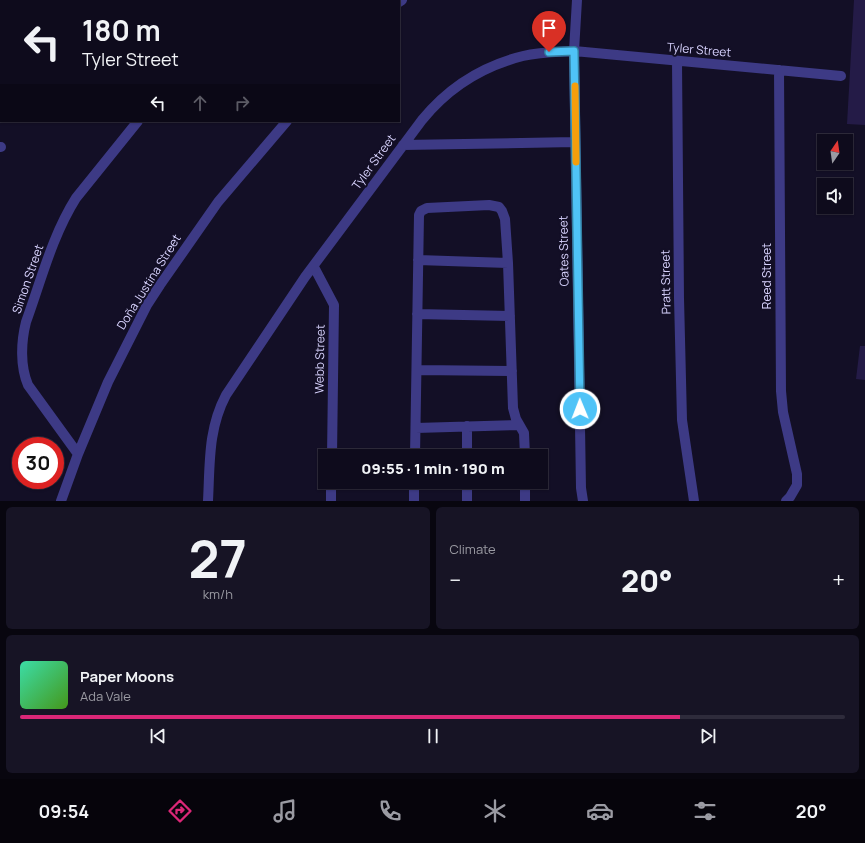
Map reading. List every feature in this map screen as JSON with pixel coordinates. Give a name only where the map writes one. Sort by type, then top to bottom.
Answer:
[{"type":"street","name":"Oates Street","points":[[577,0],[574,51],[575,142],[581,480],[583,501]]},
{"type":"street","name":"Tyler Street","points":[[208,501],[212,433],[221,404],[231,387],[282,311],[403,145],[436,103],[450,91],[474,75],[502,62],[524,56],[549,52],[574,51],[677,62],[841,76]]},
{"type":"street","name":"Pratt Street","points":[[677,62],[679,305],[682,420],[694,501]]},
{"type":"street","name":"Reed Street","points":[[779,70],[781,391],[783,412],[798,479],[794,491],[786,501]]},
{"type":"street","name":"Simon Street","points":[[78,454],[25,379],[23,365],[26,322],[57,235],[69,209],[76,198],[137,122]]},
{"type":"street","name":"Doña Justina Street","points":[[61,501],[78,454],[108,382],[134,329],[160,285],[218,202],[287,122]]},
{"type":"street","points":[[403,145],[575,142]]},
{"type":"street","points":[[415,449],[420,211],[432,208],[489,205],[499,207],[505,218],[513,408],[519,426],[523,429],[525,449]]},
{"type":"street","points":[[418,260],[508,263]]},
{"type":"street","name":"Webb Street","points":[[314,267],[334,305],[332,449]]},
{"type":"street","points":[[417,314],[510,316]]},
{"type":"street","points":[[417,370],[512,371]]},
{"type":"street","points":[[467,426],[467,449]]},
{"type":"street","points":[[416,428],[519,426]]},
{"type":"street","points":[[331,489],[331,501]]},
{"type":"street","points":[[414,489],[414,501]]},
{"type":"street","points":[[467,489],[467,501]]},
{"type":"street","points":[[524,501],[525,489]]},
{"type":"building","points":[[854,0],[865,0],[865,125],[847,124]]},
{"type":"building","points":[[860,346],[865,346],[865,380],[856,379]]},
{"type":"slow traffic","points":[[575,86],[576,162]]},
{"type":"route","points":[[549,52],[574,51],[580,409]]}]
